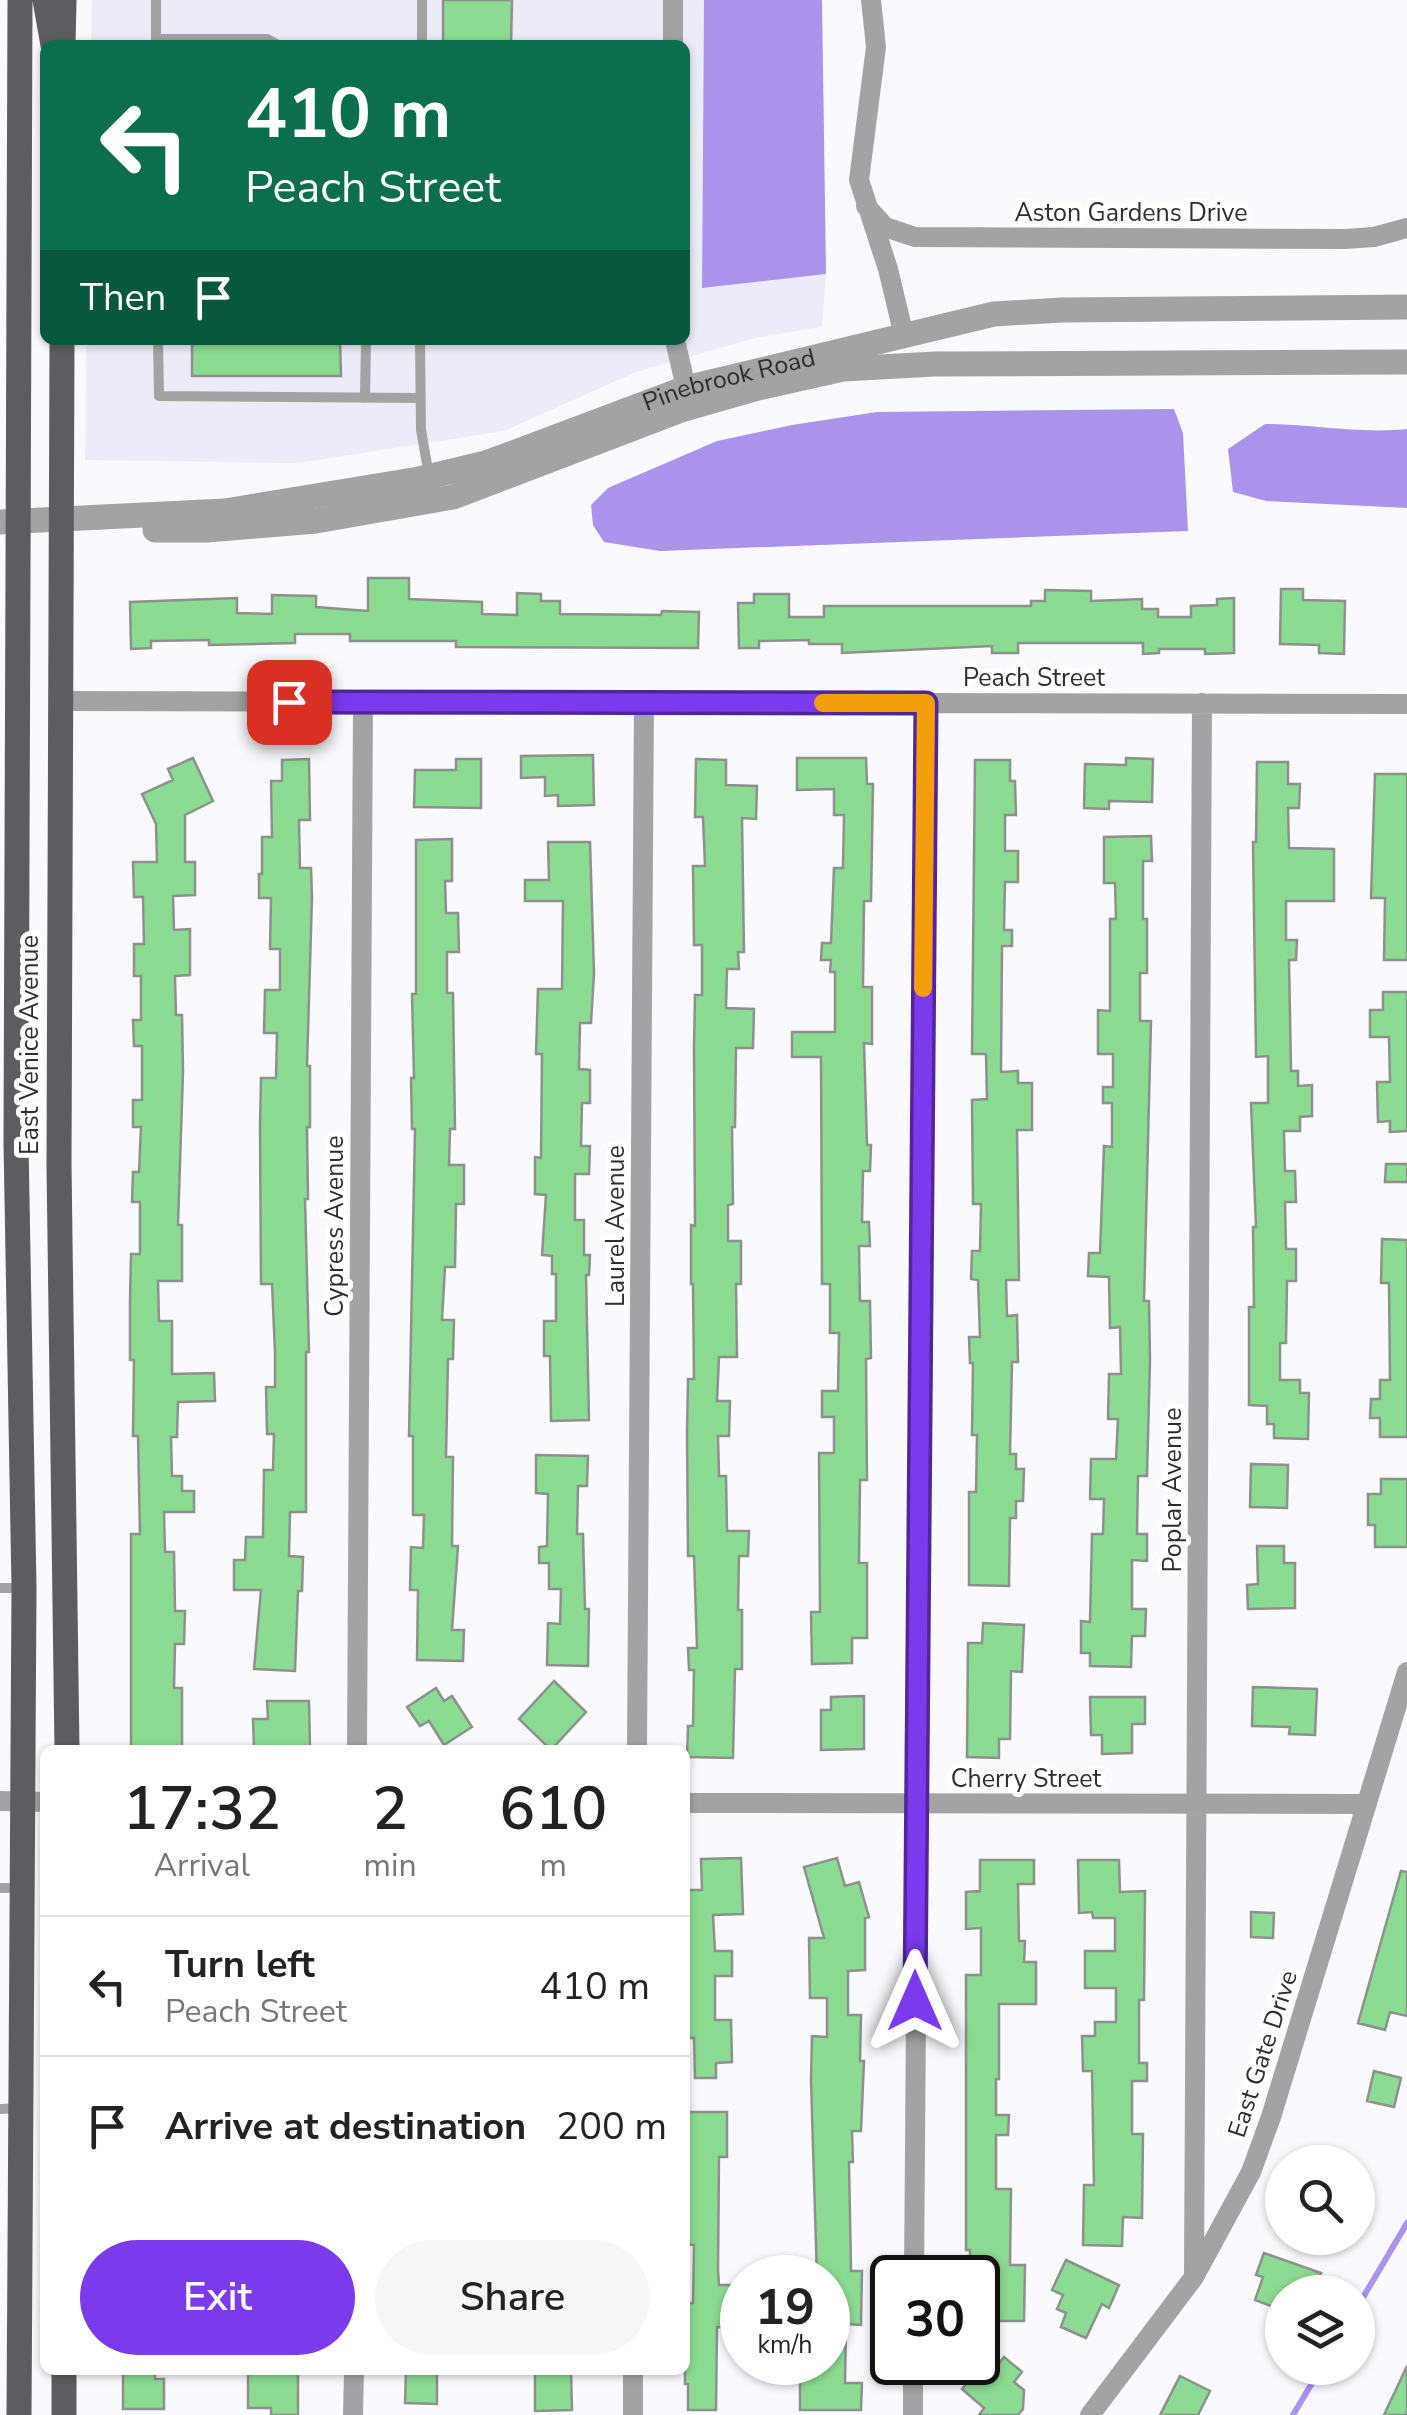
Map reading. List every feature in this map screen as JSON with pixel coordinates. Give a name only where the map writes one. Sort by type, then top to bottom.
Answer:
[{"type":"main road","name":"East Venice Avenue","points":[[19,2415],[10,2346],[11,1888],[22,1801],[12,1588],[16,1143],[8,858],[20,0]]},
{"type":"main road","points":[[45,0],[52,40]]},
{"type":"main road","points":[[64,0],[64,40]]},
{"type":"main road","name":"East Venice Avenue","points":[[62,345],[60,1177],[67,1745]]},
{"type":"main road","points":[[64,2375],[64,2415]]},
{"type":"street","points":[[673,40],[674,0]]},
{"type":"street","points":[[871,0],[876,48],[859,180],[888,269],[904,336]]},
{"type":"street","name":"Aston Gardens Drive","points":[[866,206],[884,226],[916,237],[1345,239],[1374,237],[1407,228]]},
{"type":"street","points":[[888,269],[902,247],[916,237]]},
{"type":"street","name":"Pinebrook Road","points":[[314,510],[429,476],[486,464],[686,388],[971,318],[1026,312],[1407,307]]},
{"type":"street","points":[[676,345],[686,388]]},
{"type":"street","name":"Pinebrook Road","points":[[10,521],[61,519],[114,530],[207,530],[314,510],[453,497],[680,410],[843,369],[935,364],[1407,362]]},
{"type":"street","name":"Peach Street","points":[[60,701],[1407,704]]},
{"type":"street","name":"Cypress Avenue","points":[[357,1745],[363,702]]},
{"type":"street","name":"Laurel Avenue","points":[[637,1745],[644,703]]},
{"type":"street","points":[[914,2255],[926,703]]},
{"type":"street","name":"Poplar Avenue","points":[[1194,2277],[1202,704]]},
{"type":"street","name":"East Gate Drive","points":[[1090,2415],[1194,2277],[1251,2172],[1407,1672]]},
{"type":"street","name":"Cherry Street","points":[[690,1803],[1366,1804]]},
{"type":"street","points":[[353,2415],[354,2375]]},
{"type":"street","points":[[633,2375],[633,2415]]},
{"type":"street","points":[[913,2385],[913,2415]]},
{"type":"lane","points":[[156,0],[156,40]]},
{"type":"lane","points":[[422,0],[422,40]]},
{"type":"lane","points":[[230,40],[269,40]]},
{"type":"lane","points":[[158,345],[158,396],[420,398]]},
{"type":"lane","points":[[366,345],[366,398]]},
{"type":"lane","points":[[420,345],[421,430],[429,476]]},
{"type":"shaded area","points":[[92,0],[704,0],[702,288],[826,274],[822,327],[755,338],[636,372],[504,431],[298,463],[85,460],[86,345],[690,345],[690,40],[91,40]]},
{"type":"shaded area","points":[[704,0],[822,0],[826,274],[702,288]]},
{"type":"shaded area","points":[[1174,409],[1183,433],[1188,531],[660,551],[604,542],[593,525],[591,505],[608,488],[717,441],[792,425],[877,412]]},
{"type":"shaded area","points":[[1265,424],[1407,429],[1407,508],[1266,501],[1233,492],[1228,449]]},
{"type":"building","points":[[443,0],[512,0],[511,40],[443,40]]},
{"type":"building","points":[[192,345],[340,345],[341,376],[192,376]]},
{"type":"building","points":[[368,578],[409,578],[409,599],[482,602],[482,614],[517,615],[517,593],[541,594],[541,601],[560,601],[560,614],[699,612],[698,648],[456,647],[456,641],[350,641],[350,634],[295,634],[295,643],[209,645],[209,640],[151,641],[151,648],[131,649],[130,602],[237,598],[237,613],[272,614],[272,595],[316,596],[316,607],[368,611]]},
{"type":"building","points":[[1281,589],[1303,589],[1303,600],[1345,601],[1344,654],[1319,653],[1319,645],[1280,644]]},
{"type":"building","points":[[1045,590],[1091,591],[1091,601],[1142,599],[1142,609],[1158,609],[1158,617],[1191,617],[1191,606],[1217,605],[1217,599],[1234,598],[1234,653],[1159,649],[1159,653],[1143,654],[1143,643],[1018,643],[1018,653],[992,653],[992,646],[842,653],[842,644],[809,644],[809,640],[759,641],[759,648],[739,648],[738,603],[754,603],[754,594],[789,594],[789,617],[824,617],[824,606],[1031,606],[1031,601],[1045,601]]},
{"type":"building","points":[[593,755],[594,805],[558,806],[558,795],[545,796],[545,777],[521,778],[521,756]]},
{"type":"building","points":[[193,758],[213,801],[185,815],[185,862],[195,862],[195,895],[173,896],[174,930],[190,929],[190,975],[175,976],[176,1015],[182,1015],[178,1225],[182,1225],[182,1281],[158,1281],[159,1321],[172,1321],[172,1374],[214,1373],[215,1401],[178,1402],[177,1437],[171,1437],[172,1476],[182,1476],[182,1491],[194,1491],[194,1512],[164,1512],[165,1552],[174,1552],[175,1611],[185,1611],[184,1644],[175,1644],[174,1688],[182,1688],[182,1745],[131,1745],[131,1534],[140,1534],[130,1300],[131,1254],[140,1254],[140,1202],[132,1202],[133,1172],[139,1172],[141,1127],[133,1127],[133,1100],[142,1100],[142,1046],[134,1046],[133,1020],[141,1020],[141,976],[134,976],[134,944],[144,944],[143,897],[134,897],[133,862],[157,862],[156,824],[142,794],[173,780],[168,769]]},
{"type":"building","points":[[797,758],[866,758],[867,784],[873,784],[871,901],[864,901],[863,987],[872,987],[872,1044],[864,1043],[870,1171],[863,1171],[862,1222],[869,1222],[870,1246],[859,1246],[860,1301],[870,1301],[871,1358],[866,1359],[867,1480],[860,1480],[859,1563],[867,1563],[867,1638],[852,1638],[852,1663],[812,1664],[811,1612],[820,1612],[819,1453],[834,1453],[834,1417],[822,1417],[822,1391],[838,1391],[839,1333],[830,1333],[830,1284],[822,1284],[821,1057],[792,1057],[792,1032],[835,1032],[835,972],[830,972],[831,960],[821,960],[822,943],[831,943],[834,868],[843,868],[844,815],[834,815],[834,789],[797,790]]},
{"type":"building","points":[[1126,758],[1153,759],[1152,802],[1109,801],[1109,809],[1084,808],[1085,764],[1126,765]]},
{"type":"building","points":[[309,759],[310,820],[299,820],[300,868],[311,868],[312,897],[307,1066],[310,1127],[305,1199],[309,1352],[306,1512],[290,1512],[289,1556],[303,1557],[295,1671],[254,1669],[261,1590],[234,1590],[234,1560],[245,1560],[246,1537],[263,1537],[264,1470],[273,1470],[274,1434],[267,1434],[266,1387],[275,1387],[275,1352],[272,1284],[261,1284],[260,1126],[261,1078],[276,1078],[277,1033],[264,1033],[265,990],[280,990],[280,949],[270,949],[271,898],[259,898],[262,837],[272,837],[271,781],[282,781],[282,760]]},
{"type":"building","points":[[456,759],[481,759],[481,808],[414,807],[415,770],[456,770]]},
{"type":"building","points":[[696,759],[726,760],[726,785],[757,786],[756,819],[742,818],[744,952],[738,952],[739,969],[727,969],[726,1008],[754,1009],[753,1048],[736,1048],[733,1204],[728,1205],[728,1241],[741,1241],[741,1284],[736,1284],[737,1357],[719,1357],[717,1401],[730,1401],[729,1436],[718,1436],[719,1476],[726,1476],[727,1531],[749,1531],[748,1556],[739,1556],[742,1669],[735,1669],[733,1758],[690,1757],[687,1745],[688,1726],[693,1726],[694,1670],[689,1670],[688,1648],[697,1648],[694,1556],[688,1556],[687,1431],[688,1379],[694,1379],[691,1225],[695,1226],[695,995],[702,995],[702,945],[694,945],[693,866],[705,866],[703,817],[695,817]]},
{"type":"building","points":[[975,760],[1010,760],[1010,781],[1015,781],[1016,815],[1005,815],[1005,851],[1018,851],[1018,882],[1005,882],[1004,930],[1012,930],[1012,946],[1002,946],[1001,1072],[1018,1071],[1018,1083],[1032,1083],[1032,1130],[1017,1130],[1019,1280],[1006,1280],[1007,1316],[1017,1315],[1018,1362],[1012,1362],[1010,1454],[1016,1454],[1016,1469],[1024,1469],[1023,1501],[1016,1501],[1016,1518],[1010,1518],[1009,1586],[969,1585],[969,1492],[976,1492],[977,1435],[972,1435],[973,1363],[969,1337],[980,1337],[978,1280],[971,1279],[972,1251],[980,1251],[981,1204],[973,1204],[972,1100],[987,1099],[986,1054],[972,1054]]},
{"type":"building","points":[[1257,762],[1288,762],[1288,784],[1300,784],[1299,808],[1288,808],[1289,848],[1334,849],[1334,901],[1286,901],[1286,940],[1297,940],[1296,960],[1289,960],[1291,1071],[1298,1071],[1298,1086],[1312,1085],[1312,1116],[1300,1117],[1300,1131],[1284,1131],[1285,1171],[1295,1171],[1296,1202],[1285,1202],[1286,1249],[1296,1249],[1296,1281],[1287,1281],[1286,1343],[1280,1343],[1280,1380],[1300,1380],[1300,1393],[1309,1393],[1308,1439],[1274,1438],[1274,1424],[1267,1424],[1267,1406],[1249,1405],[1249,1307],[1254,1307],[1256,1227],[1251,1103],[1268,1103],[1268,1056],[1256,1057],[1253,842]]},
{"type":"building","points":[[1375,774],[1407,774],[1407,960],[1384,960],[1385,898],[1371,898]]},
{"type":"building","points":[[1151,836],[1152,861],[1143,861],[1147,973],[1140,973],[1140,1021],[1151,1021],[1144,1301],[1149,1301],[1147,1476],[1138,1476],[1137,1534],[1147,1534],[1147,1561],[1132,1560],[1132,1609],[1146,1609],[1145,1636],[1132,1636],[1131,1667],[1090,1666],[1090,1653],[1081,1653],[1081,1621],[1090,1622],[1092,1534],[1103,1534],[1104,1499],[1090,1499],[1091,1459],[1116,1459],[1118,1419],[1108,1419],[1109,1374],[1121,1374],[1120,1327],[1110,1328],[1109,1277],[1088,1276],[1089,1253],[1100,1253],[1104,1146],[1112,1147],[1112,1103],[1103,1103],[1103,1087],[1113,1087],[1113,1054],[1098,1054],[1098,1010],[1110,1011],[1110,919],[1116,919],[1115,883],[1104,883],[1104,837]]},
{"type":"building","points":[[452,839],[452,881],[445,881],[446,913],[458,913],[459,952],[447,952],[447,993],[453,993],[455,1129],[450,1129],[449,1165],[464,1165],[464,1204],[456,1204],[455,1267],[445,1267],[442,1320],[454,1320],[453,1359],[448,1359],[446,1457],[453,1457],[452,1546],[458,1546],[452,1630],[464,1630],[463,1661],[417,1660],[418,1590],[410,1590],[411,1547],[423,1548],[424,1515],[413,1515],[413,1436],[409,1436],[416,840]]},
{"type":"building","points":[[548,842],[590,842],[594,973],[591,1023],[580,1023],[579,1069],[590,1070],[590,1103],[582,1103],[581,1146],[590,1146],[589,1174],[575,1174],[575,1220],[584,1220],[584,1255],[590,1255],[586,1275],[589,1420],[551,1421],[550,1356],[544,1356],[544,1321],[556,1321],[556,1274],[552,1274],[552,1256],[542,1255],[546,1195],[535,1194],[535,1157],[541,1158],[542,1054],[536,1054],[538,989],[562,989],[563,901],[525,901],[525,880],[549,880]]},
{"type":"building","points":[[1383,992],[1407,992],[1407,1131],[1390,1132],[1390,1121],[1378,1122],[1377,1082],[1390,1082],[1389,1037],[1370,1037],[1370,1010],[1383,1010]]},
{"type":"building","points":[[1386,1164],[1407,1164],[1407,1182],[1385,1182]]},
{"type":"building","points":[[1382,1239],[1407,1240],[1407,1437],[1380,1437],[1380,1418],[1370,1418],[1371,1399],[1380,1399],[1380,1380],[1390,1380],[1389,1283],[1381,1283]]},
{"type":"building","points":[[536,1455],[588,1456],[587,1486],[578,1486],[577,1534],[583,1534],[585,1609],[589,1609],[588,1666],[547,1665],[548,1623],[560,1624],[561,1589],[549,1589],[549,1563],[539,1563],[539,1547],[547,1546],[548,1494],[536,1493]]},
{"type":"building","points":[[1251,1464],[1288,1465],[1287,1508],[1250,1507]]},
{"type":"building","points":[[1381,1479],[1407,1479],[1407,1547],[1375,1547],[1375,1525],[1368,1525],[1368,1494],[1381,1494]]},
{"type":"building","points":[[1257,1546],[1284,1546],[1284,1563],[1295,1563],[1295,1608],[1248,1609],[1247,1585],[1258,1584]]},
{"type":"building","points":[[983,1623],[1024,1625],[1022,1672],[1011,1671],[1010,1739],[999,1739],[999,1758],[967,1757],[968,1643],[982,1643]]},
{"type":"building","points":[[554,1681],[586,1712],[556,1745],[546,1745],[519,1719]]},
{"type":"building","points":[[1253,1687],[1317,1689],[1315,1735],[1289,1734],[1290,1727],[1252,1726]]},
{"type":"building","points":[[436,1688],[444,1701],[452,1696],[472,1727],[444,1745],[429,1721],[420,1726],[407,1707]]},
{"type":"building","points":[[864,1696],[864,1749],[821,1750],[821,1710],[831,1710],[831,1697]]},
{"type":"building","points":[[1090,1697],[1145,1697],[1145,1724],[1132,1724],[1132,1753],[1102,1754],[1102,1735],[1091,1735]]},
{"type":"building","points":[[267,1701],[309,1701],[310,1745],[254,1745],[253,1719],[268,1719]]},
{"type":"building","points":[[741,1858],[743,1914],[713,1915],[715,1951],[732,1951],[732,1976],[715,1976],[715,2020],[731,2020],[732,2062],[716,2063],[716,2078],[695,2078],[694,2038],[690,2038],[690,1890],[702,1890],[701,1859]]},
{"type":"building","points":[[837,1858],[845,1886],[859,1882],[869,1917],[865,1918],[865,1970],[848,1971],[848,2015],[861,2015],[860,2061],[864,2061],[861,2131],[852,2131],[853,2162],[849,2162],[851,2271],[862,2271],[861,2325],[850,2324],[850,2255],[816,2255],[812,2036],[827,2037],[827,1998],[810,1998],[809,1938],[824,1938],[804,1867]]},
{"type":"building","points":[[980,1860],[1034,1860],[1034,1884],[1018,1884],[1019,1941],[1025,1941],[1024,1962],[1036,1962],[1036,2004],[999,2004],[996,2079],[996,2115],[1009,2115],[1008,2135],[996,2135],[996,2189],[1011,2189],[1010,2265],[1025,2265],[1024,2321],[1000,2321],[1000,2255],[970,2255],[970,2250],[966,2250],[966,1975],[981,1975],[981,1928],[966,1929],[966,1892],[980,1891]]},
{"type":"building","points":[[1078,1860],[1119,1860],[1120,1892],[1145,1891],[1139,2063],[1147,2063],[1147,2081],[1132,2081],[1132,2134],[1143,2134],[1142,2218],[1123,2217],[1122,2246],[1083,2245],[1084,2185],[1094,2185],[1092,2071],[1083,2071],[1082,2036],[1095,2036],[1095,2022],[1116,2022],[1116,1988],[1085,1988],[1085,1951],[1115,1951],[1115,1918],[1093,1918],[1092,1912],[1079,1913]]},
{"type":"building","points":[[1401,1871],[1407,1872],[1407,2016],[1390,2012],[1385,2030],[1358,2023]]},
{"type":"building","points":[[1251,1912],[1274,1913],[1273,1938],[1251,1937]]},
{"type":"building","points":[[1374,2071],[1401,2078],[1394,2107],[1367,2101]]},
{"type":"building","points":[[690,2112],[727,2112],[727,2157],[719,2157],[720,2327],[717,2327],[716,2410],[688,2410],[685,2375],[690,2375]]},
{"type":"building","points":[[1264,2253],[1321,2273],[1265,2275],[1265,2304],[1255,2300],[1263,2277],[1256,2275]]},
{"type":"building","points":[[1066,2260],[1119,2285],[1109,2308],[1102,2304],[1086,2338],[1061,2327],[1066,2313],[1057,2309],[1063,2295],[1052,2290]]},
{"type":"building","points":[[1004,2357],[1022,2372],[1014,2382],[1024,2390],[1023,2409],[1018,2415],[979,2415],[984,2408],[962,2389],[965,2385],[1000,2385],[1000,2362]]},
{"type":"building","points":[[1407,2366],[1407,2415],[1384,2415]]},
{"type":"building","points":[[123,2375],[155,2375],[155,2379],[164,2379],[164,2409],[123,2409]]},
{"type":"building","points":[[248,2375],[298,2375],[298,2415],[271,2415],[271,2408],[248,2408]]},
{"type":"building","points":[[406,2375],[437,2375],[437,2404],[405,2403]]},
{"type":"building","points":[[535,2375],[571,2375],[572,2410],[535,2411]]},
{"type":"building","points":[[1180,2376],[1210,2391],[1198,2415],[1160,2415]]},
{"type":"building","points":[[862,2383],[861,2410],[800,2410],[800,2385]]},
{"type":"waterway","points":[[1375,2277],[1407,2223]]},
{"type":"waterway","points":[[1293,2415],[1311,2385]]},
{"type":"slow traffic","points":[[823,703],[926,703],[923,988]]},
{"type":"route","points":[[289,702],[926,703],[915,2001]]}]
